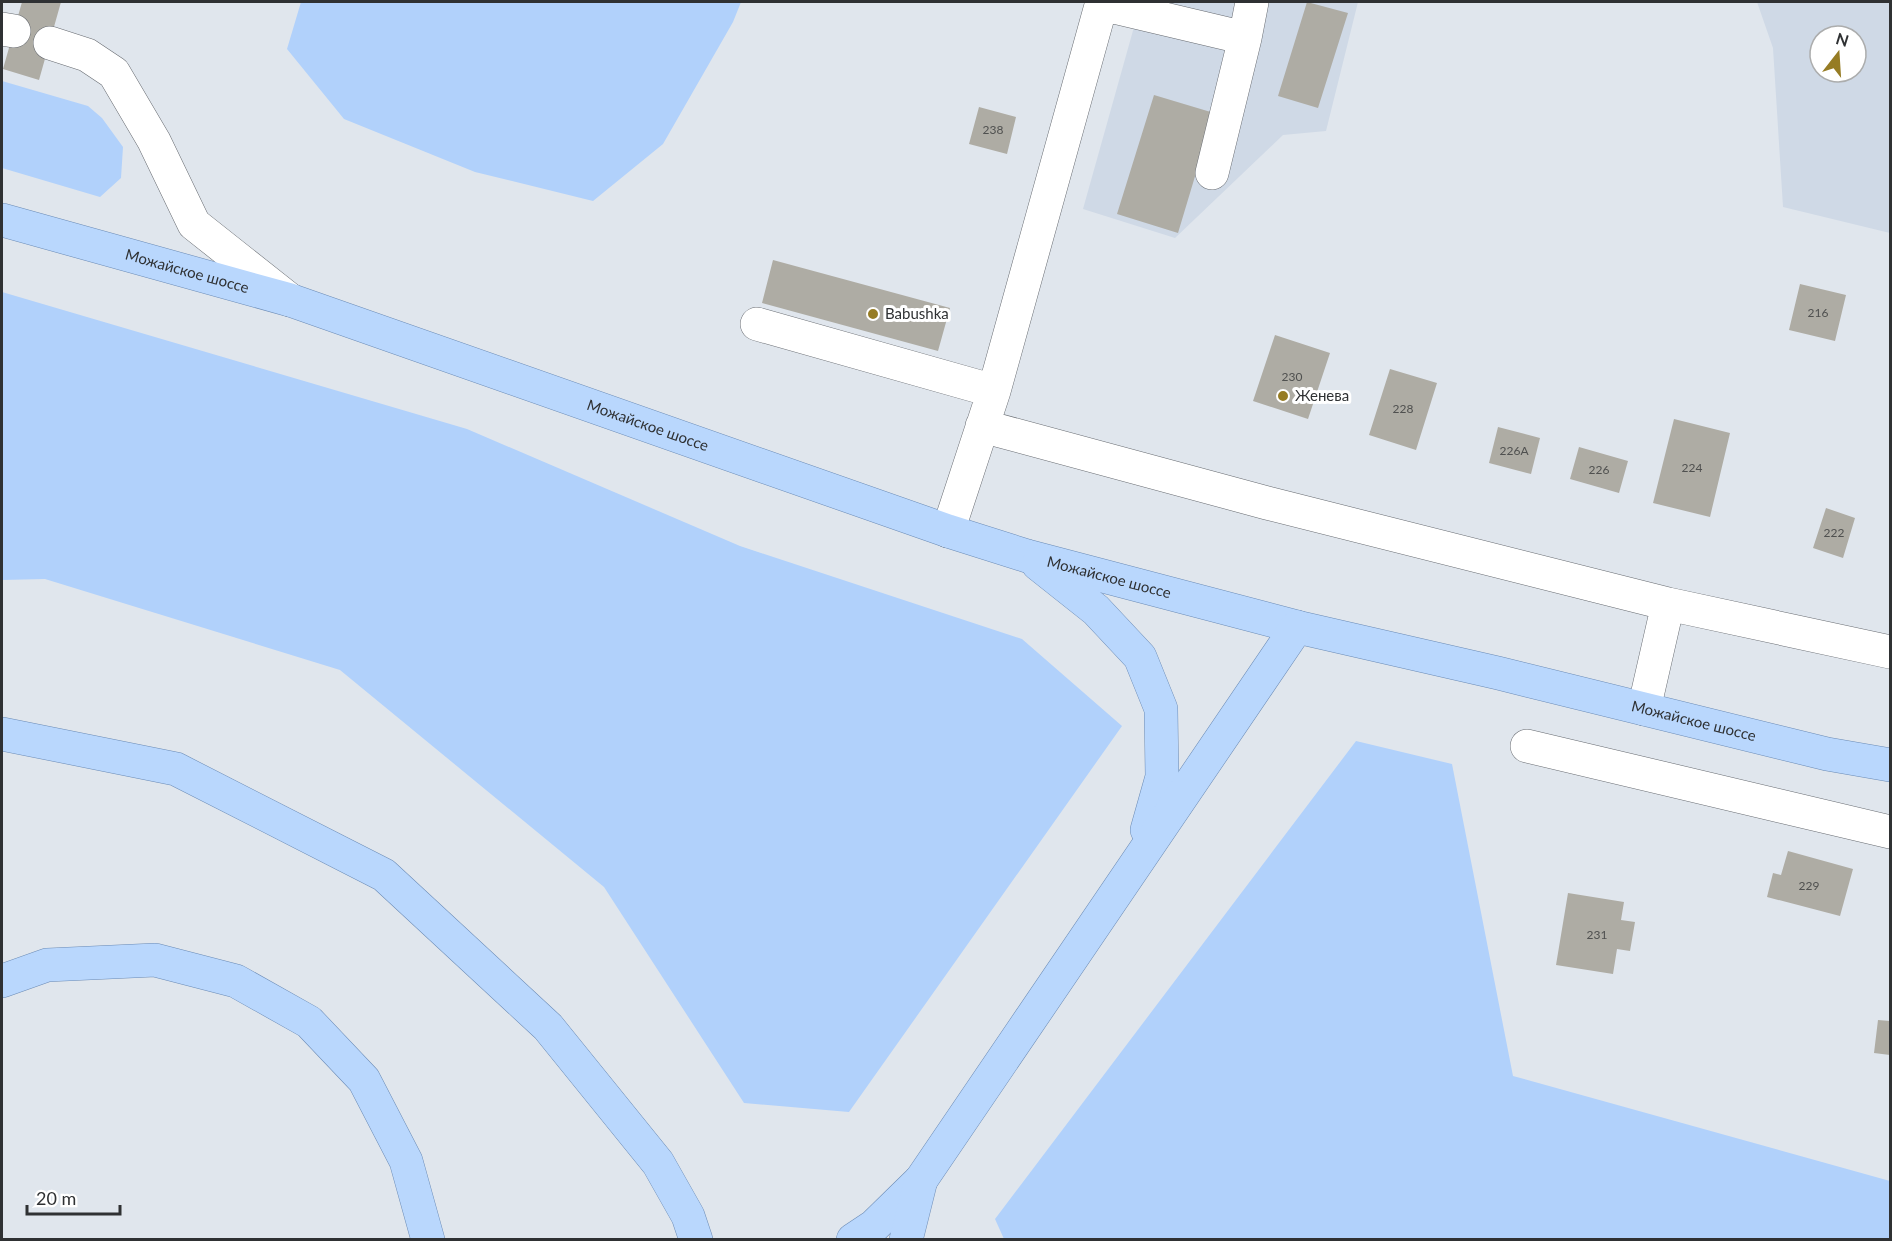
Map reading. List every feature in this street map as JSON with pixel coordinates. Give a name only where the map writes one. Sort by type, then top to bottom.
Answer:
[{"type":"main road","name":"Можайское шоссе","points":[[2,220],[290,300],[948,531],[1027,556],[1297,627],[1498,673],[1827,754],[1890,765]]},
{"type":"main road","points":[[1027,556],[1096,610],[1140,657],[1161,709],[1162,777],[1139,858]]},
{"type":"main road","points":[[853,1239],[874,1226],[921,1180],[1297,627]]},
{"type":"main road","points":[[2,734],[176,770],[384,876],[548,1027],[658,1164],[688,1216],[696,1239]]},
{"type":"main road","points":[[2,981],[47,965],[155,960],[236,981],[309,1022],[364,1080],[406,1161],[428,1239]]},
{"type":"main road","points":[[906,1239],[921,1180]]},
{"type":"lane","points":[[1212,173],[1252,2]]},
{"type":"lane","points":[[948,531],[994,391],[1101,3],[1245,38]]},
{"type":"lane","points":[[50,43],[87,55],[114,73],[154,141],[194,224],[290,300]]},
{"type":"lane","points":[[757,324],[994,391]]},
{"type":"lane","points":[[982,426],[1267,503],[1668,604],[1890,652]]},
{"type":"lane","points":[[1644,709],[1668,604]]},
{"type":"lane","points":[[1527,746],[1890,832]]},
{"type":"shaded area","points":[[301,2],[741,2],[733,22],[663,144],[593,201],[475,172],[344,119],[287,49]]},
{"type":"shaded area","points":[[1141,2],[1358,2],[1326,131],[1283,135],[1175,238],[1083,209]]},
{"type":"shaded area","points":[[1757,2],[1890,2],[1890,233],[1783,207],[1773,48]]},
{"type":"shaded area","points":[[2,81],[88,106],[102,118],[123,147],[121,178],[100,197],[2,168]]},
{"type":"shaded area","points":[[2,292],[467,429],[740,546],[1022,639],[1122,726],[849,1112],[744,1103],[604,887],[340,670],[45,579],[2,580]]},
{"type":"shaded area","points":[[1356,741],[1452,764],[1513,1076],[1890,1181],[1890,1239],[1004,1239],[995,1219]]},
{"type":"building","points":[[22,2],[61,2],[39,80],[3,69]]},
{"type":"building","points":[[1307,2],[1348,13],[1318,108],[1278,96]]},
{"type":"building","points":[[1154,95],[1214,113],[1178,233],[1117,214]]},
{"type":"building","points":[[979,107],[1016,117],[1007,154],[969,144]]},
{"type":"building","points":[[773,260],[950,308],[938,351],[762,303]]},
{"type":"building","points":[[1800,284],[1846,295],[1835,341],[1789,330]]},
{"type":"building","points":[[1275,335],[1330,353],[1308,419],[1253,401]]},
{"type":"building","points":[[1390,369],[1437,383],[1416,450],[1369,435]]},
{"type":"building","points":[[1674,419],[1730,433],[1710,517],[1653,503]]},
{"type":"building","points":[[1498,427],[1540,438],[1531,474],[1489,463]]},
{"type":"building","points":[[1579,447],[1628,461],[1619,493],[1570,479]]},
{"type":"building","points":[[1826,508],[1855,518],[1843,558],[1813,548]]},
{"type":"building","points":[[1788,851],[1853,869],[1840,916],[1767,897],[1773,873],[1781,875]]},
{"type":"building","points":[[1568,893],[1624,902],[1621,920],[1635,922],[1630,951],[1617,949],[1613,974],[1556,965]]},
{"type":"building","points":[[1878,1020],[1890,1021],[1890,1055],[1874,1053]]},
{"type":"place","name":"Babushka","points":[[873,314]]},
{"type":"place","name":"Женева","points":[[1283,396]]}]
